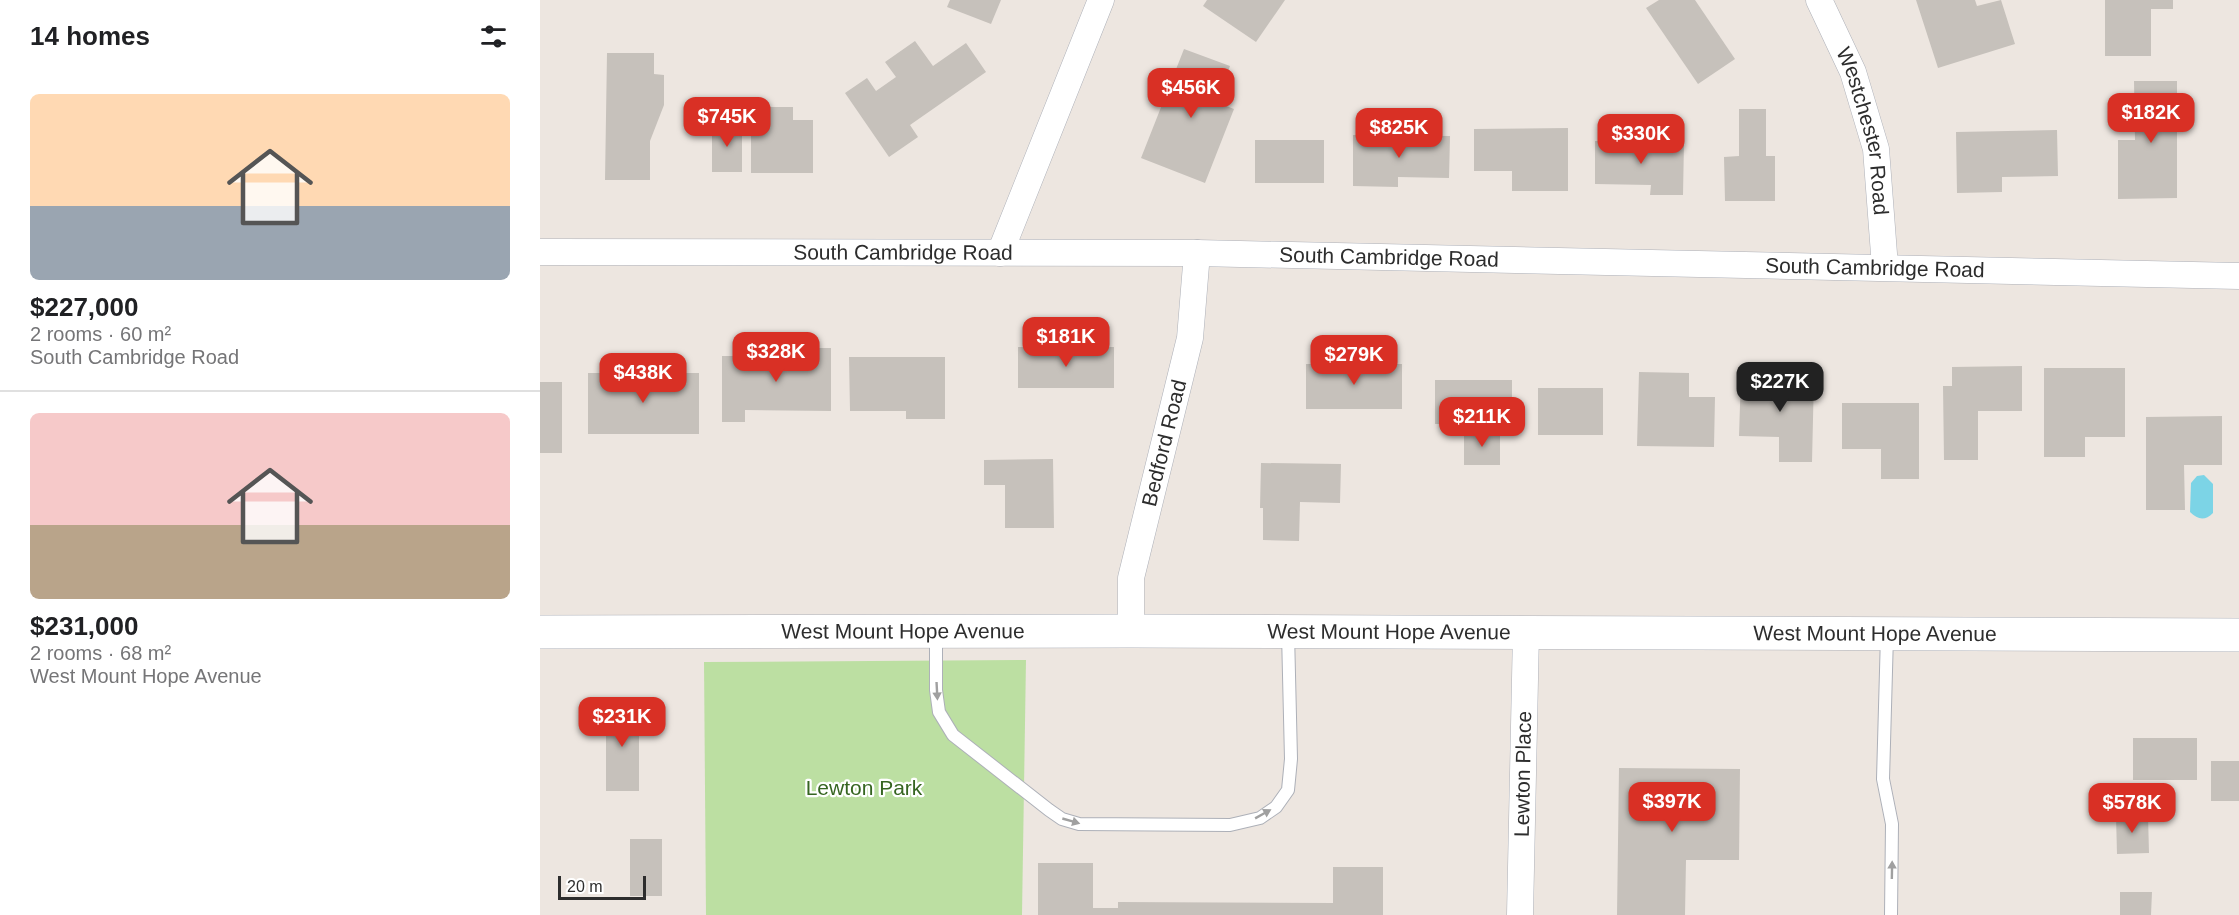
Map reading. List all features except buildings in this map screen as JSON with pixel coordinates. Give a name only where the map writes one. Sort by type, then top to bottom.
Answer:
[{"type":"street","points":[[1000,253],[1101,0]]},
{"type":"street","name":"Westchester Road","points":[[1819,0],[1853,72],[1876,149],[1886,267]]},
{"type":"street","name":"South Cambridge Road","points":[[540,252],[1197,254],[2239,276]]},
{"type":"street","name":"Bedford Road","points":[[1131,631],[1131,578],[1190,338],[1197,254]]},
{"type":"street","name":"West Mount Hope Avenue","points":[[540,632],[1131,631],[2239,635]]},
{"type":"street","name":"Lewton Place","points":[[1520,915],[1526,632]]},
{"type":"lane","points":[[936,632],[936,690],[939,712],[953,735],[1049,810],[1062,819],[1079,824],[1196,826],[1230,825],[1260,818],[1276,807],[1288,790],[1291,759],[1288,632]]},
{"type":"lane","points":[[1887,634],[1883,779],[1892,824],[1891,915]]},
{"type":"green space","name":"Lewton Park","points":[[1026,660],[1022,915],[706,915],[704,662]]},
{"type":"water","points":[[2204,475],[2213,484],[2213,513],[2201,518],[2190,512],[2191,483],[2197,476]]}]
